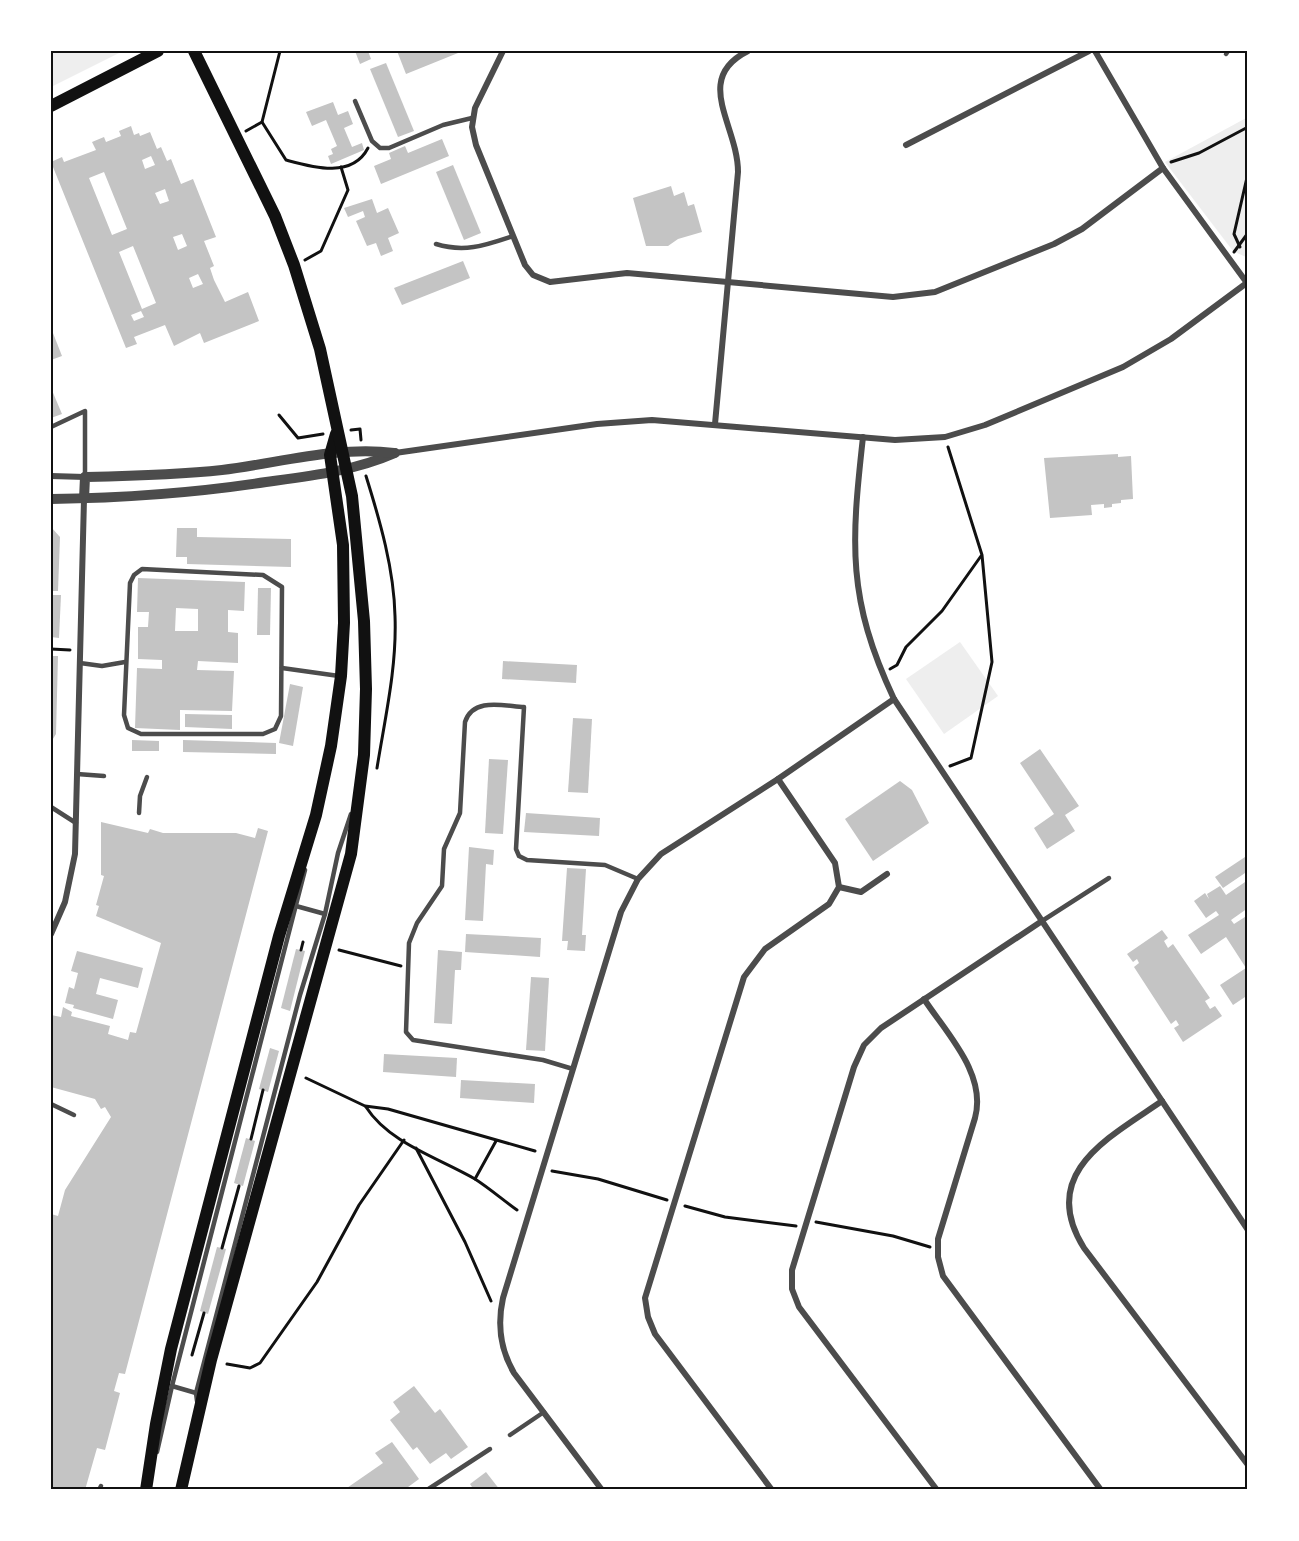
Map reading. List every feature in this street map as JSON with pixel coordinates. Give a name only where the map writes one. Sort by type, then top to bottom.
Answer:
[{"type":"main road","points":[[51,106],[158,51]]},
{"type":"main road","points":[[148,1490],[156,1424],[171,1349],[279,936],[316,815],[332,746],[341,676],[344,562],[332,472],[336,454],[336,433],[320,349],[294,265],[275,216],[194,51]]},
{"type":"main road","points":[[181,1490],[198,1410],[323,948],[351,854],[365,723],[366,655],[352,496],[345,469],[336,454]]},
{"type":"street","points":[[503,51],[472,118],[476,145],[528,270],[544,281],[556,282],[627,273],[893,297],[926,294],[1069,237],[1163,168]]},
{"type":"street","points":[[715,424],[738,161],[719,87],[726,66],[748,51]]},
{"type":"street","points":[[906,144],[1089,51]]},
{"type":"street","points":[[51,499],[206,491],[332,472],[395,453],[624,421],[661,420],[911,440],[945,436],[985,425],[1116,371],[1171,339],[1247,283],[1163,168],[1095,51]]},
{"type":"street","points":[[863,437],[853,528],[855,570],[865,628],[881,673],[894,699],[1248,1230]]},
{"type":"street","points":[[51,476],[85,477],[221,470],[301,456],[377,451],[395,453]]},
{"type":"street","points":[[51,934],[69,885],[75,854],[85,477]]},
{"type":"street","points":[[602,1490],[508,1363],[501,1339],[499,1319],[503,1298],[621,912],[638,879],[661,854],[778,779],[894,699]]},
{"type":"street","points":[[772,1490],[660,1342],[648,1317],[646,1287],[744,977],[765,949],[830,904],[839,887],[835,863],[778,779]]},
{"type":"street","points":[[839,887],[861,892],[887,874]]},
{"type":"street","points":[[938,1490],[799,1307],[792,1288],[792,1270],[858,1056],[881,1028],[1042,921]]},
{"type":"street","points":[[924,999],[972,1073],[978,1100],[975,1119],[940,1229],[937,1250],[939,1264],[949,1287],[1101,1490]]},
{"type":"street","points":[[1162,1101],[1089,1154],[1072,1183],[1070,1217],[1084,1248],[1248,1465]]},
{"type":"lane","points":[[355,101],[372,141],[376,147],[385,149],[444,125],[472,118]]},
{"type":"lane","points":[[436,244],[455,249],[475,249],[513,236]]},
{"type":"lane","points":[[51,427],[85,411],[85,477]]},
{"type":"lane","points":[[142,569],[262,575],[276,581],[284,592],[281,716],[275,729],[270,732],[263,735],[141,734],[128,728],[125,722],[125,662],[131,578],[142,569]]},
{"type":"lane","points":[[80,663],[102,666],[125,662]]},
{"type":"lane","points":[[282,668],[341,676]]},
{"type":"lane","points":[[573,1069],[543,1060],[410,1038],[405,1028],[412,933],[442,886],[444,849],[460,813],[465,722],[471,711],[478,706],[524,707],[516,849],[519,856],[527,860],[604,865],[638,879]]},
{"type":"lane","points":[[77,774],[104,776]]},
{"type":"lane","points":[[139,813],[140,796],[147,777]]},
{"type":"lane","points":[[198,1410],[196,1393],[300,995],[324,914],[338,853],[360,786]]},
{"type":"lane","points":[[51,807],[76,823]]},
{"type":"lane","points":[[148,1490],[172,1386],[310,852],[316,815]]},
{"type":"lane","points":[[1042,921],[1109,878]]},
{"type":"lane","points":[[296,906],[324,914]]},
{"type":"lane","points":[[51,1104],[74,1115]]},
{"type":"lane","points":[[172,1386],[196,1393]]},
{"type":"lane","points":[[510,1435],[544,1412]]},
{"type":"lane","points":[[427,1490],[490,1449]]},
{"type":"path","points":[[280,51],[262,122],[286,160],[322,170],[341,168],[364,155],[372,141]]},
{"type":"path","points":[[235,137],[262,122]]},
{"type":"path","points":[[1163,168],[1168,162],[1199,153],[1248,127]]},
{"type":"path","points":[[294,265],[321,251],[331,231],[348,190],[341,168]]},
{"type":"path","points":[[1240,247],[1234,234],[1248,173]]},
{"type":"path","points":[[1228,257],[1240,247],[1248,232]]},
{"type":"path","points":[[279,415],[298,438]]},
{"type":"path","points":[[941,769],[970,758],[992,662],[982,555],[945,436]]},
{"type":"path","points":[[881,673],[897,665],[906,647],[942,611],[982,555]]},
{"type":"path","points":[[51,650],[81,650]]},
{"type":"path","points":[[301,950],[303,942]]},
{"type":"path","points":[[339,952],[408,967]]},
{"type":"path","points":[[306,1078],[366,1106],[388,1109],[535,1151]]},
{"type":"path","points":[[250,1139],[263,1090]]},
{"type":"path","points":[[366,1106],[372,1117],[404,1140],[475,1180],[517,1210]]},
{"type":"path","points":[[227,1365],[250,1368],[260,1363],[317,1282],[359,1205],[404,1140]]},
{"type":"path","points":[[475,1180],[496,1141]]},
{"type":"path","points":[[416,1148],[465,1242],[499,1319]]},
{"type":"path","points":[[552,1172],[598,1179],[725,1217],[804,1227],[816,1222],[849,1226],[893,1236],[937,1250]]},
{"type":"path","points":[[222,1248],[239,1184]]},
{"type":"path","points":[[192,1355],[204,1313]]},
{"type":"shaded area","points":[[51,51],[123,51],[51,87]]},
{"type":"shaded area","points":[[1248,117],[1248,258],[1233,251],[1165,162]]},
{"type":"shaded area","points":[[960,642],[998,696],[944,734],[906,679]]},
{"type":"building","points":[[355,51],[368,51],[371,59],[360,64]]},
{"type":"building","points":[[397,51],[463,51],[406,74]]},
{"type":"building","points":[[386,63],[414,131],[398,137],[370,69]]},
{"type":"building","points":[[333,102],[338,115],[348,111],[353,124],[344,128],[352,147],[362,143],[364,150],[331,164],[328,156],[333,154],[331,149],[337,146],[326,120],[312,126],[306,112]]},
{"type":"building","points":[[131,126],[134,135],[139,133],[140,136],[150,132],[157,149],[161,147],[167,161],[171,159],[181,184],[193,179],[216,237],[204,241],[214,266],[210,268],[214,280],[225,302],[248,292],[259,321],[204,343],[200,333],[174,346],[165,325],[134,337],[137,344],[126,348],[51,162],[62,157],[64,162],[96,150],[92,142],[104,137],[106,142],[121,136],[119,131]],"holes":[[[151,156],[155,165],[145,169],[142,160]],[[104,172],[127,229],[112,235],[89,178]],[[165,189],[169,201],[160,204],[155,193]],[[182,234],[187,246],[178,250],[173,237]],[[133,246],[156,303],[142,309],[119,252]],[[198,274],[203,284],[193,288],[189,278]],[[141,311],[144,317],[134,321],[131,315]]]},
{"type":"building","points":[[442,139],[449,156],[381,184],[374,166],[391,159],[389,153],[405,146],[408,153]]},
{"type":"building","points":[[453,165],[481,233],[464,240],[436,172]]},
{"type":"building","points":[[671,186],[674,196],[684,192],[688,206],[694,204],[702,232],[678,239],[668,246],[646,246],[633,198]]},
{"type":"building","points":[[372,199],[377,213],[388,208],[399,233],[388,238],[393,251],[381,256],[376,243],[367,246],[356,221],[365,217],[363,211],[348,217],[344,208]]},
{"type":"building","points":[[463,261],[470,278],[402,305],[394,288]]},
{"type":"building","points":[[51,328],[62,356],[51,360]]},
{"type":"building","points":[[51,388],[62,414],[51,418]]},
{"type":"building","points":[[1118,454],[1118,457],[1131,456],[1133,499],[1121,500],[1121,503],[1112,504],[1112,507],[1104,508],[1104,504],[1091,505],[1092,515],[1050,518],[1044,458]]},
{"type":"building","points":[[51,527],[60,537],[58,591],[51,591]]},
{"type":"building","points":[[177,528],[197,528],[197,537],[291,539],[291,567],[187,564],[187,557],[176,557]]},
{"type":"building","points":[[138,578],[245,582],[244,611],[228,610],[228,632],[238,633],[238,663],[198,661],[197,670],[234,671],[232,711],[180,710],[180,730],[135,728],[137,668],[162,669],[162,660],[138,659],[138,627],[148,627],[149,612],[137,612]],"holes":[[[176,608],[198,609],[198,631],[175,631]]]},
{"type":"building","points":[[258,588],[271,588],[270,635],[257,635]]},
{"type":"building","points":[[51,595],[61,595],[59,638],[51,637]]},
{"type":"building","points":[[51,656],[58,656],[56,734],[51,742]]},
{"type":"building","points":[[503,661],[577,665],[576,683],[502,679]]},
{"type":"building","points":[[290,684],[303,687],[293,746],[279,743]]},
{"type":"building","points":[[185,714],[232,715],[232,729],[185,727]]},
{"type":"building","points":[[573,718],[592,719],[588,793],[568,792]]},
{"type":"building","points":[[132,740],[159,741],[159,751],[132,751]]},
{"type":"building","points":[[183,740],[276,743],[276,754],[183,752]]},
{"type":"building","points":[[1040,749],[1079,806],[1065,815],[1075,831],[1047,849],[1034,828],[1054,814],[1020,763]]},
{"type":"building","points":[[489,759],[508,760],[503,834],[485,833]]},
{"type":"building","points":[[900,781],[912,790],[929,823],[873,861],[845,819]]},
{"type":"building","points":[[526,813],[600,818],[599,836],[524,832]]},
{"type":"building","points":[[101,822],[148,833],[150,829],[163,833],[236,833],[255,838],[258,828],[268,831],[125,1374],[119,1373],[114,1391],[120,1393],[105,1450],[97,1448],[85,1490],[51,1490],[51,1214],[58,1216],[65,1190],[111,1117],[105,1107],[101,1109],[95,1099],[51,1087],[51,1015],[61,1017],[63,1007],[72,1012],[71,1016],[110,1026],[108,1034],[128,1040],[130,1032],[136,1033],[161,943],[96,916],[99,906],[96,905],[104,876],[101,875]]},
{"type":"building","points":[[469,847],[494,850],[493,865],[486,864],[483,921],[465,920]]},
{"type":"building","points":[[1248,855],[1248,871],[1223,888],[1215,877]]},
{"type":"building","points":[[567,868],[586,869],[582,935],[586,935],[585,951],[567,950],[568,941],[562,941]]},
{"type":"building","points":[[1248,880],[1248,908],[1231,920],[1234,924],[1248,915],[1248,995],[1233,1005],[1220,985],[1246,968],[1226,937],[1201,954],[1188,935],[1219,915],[1216,911],[1206,918],[1194,901],[1205,893],[1209,899],[1207,894],[1220,886],[1226,895]]},
{"type":"building","points":[[1162,930],[1168,938],[1164,941],[1168,948],[1173,944],[1210,998],[1205,1001],[1210,1009],[1215,1006],[1222,1016],[1183,1042],[1174,1028],[1179,1025],[1176,1020],[1171,1024],[1134,967],[1139,963],[1137,959],[1133,962],[1127,954]]},
{"type":"building","points":[[466,934],[541,938],[540,957],[465,952]]},
{"type":"building","points":[[296,949],[305,951],[290,1011],[281,1008]]},
{"type":"building","points":[[438,950],[462,952],[461,970],[455,970],[452,1024],[434,1023]]},
{"type":"building","points":[[77,951],[143,968],[138,988],[100,978],[96,994],[118,1000],[113,1019],[73,1008],[74,1005],[65,1003],[69,987],[74,989],[78,973],[71,971]]},
{"type":"building","points":[[531,977],[549,978],[545,1051],[526,1050]]},
{"type":"building","points":[[270,1048],[279,1051],[268,1092],[259,1089]]},
{"type":"building","points":[[384,1054],[457,1058],[456,1077],[383,1072]]},
{"type":"building","points":[[461,1080],[535,1084],[534,1103],[460,1098]]},
{"type":"building","points":[[246,1138],[255,1141],[243,1186],[234,1183]]},
{"type":"building","points":[[217,1247],[226,1249],[208,1314],[200,1311]]},
{"type":"building","points":[[414,1386],[435,1413],[440,1409],[468,1447],[451,1459],[446,1453],[430,1464],[417,1447],[413,1450],[390,1420],[400,1412],[393,1402]]},
{"type":"building","points":[[392,1442],[419,1479],[404,1490],[344,1490],[383,1463],[375,1453]]},
{"type":"building","points":[[486,1472],[500,1490],[474,1490],[470,1484]]}]
